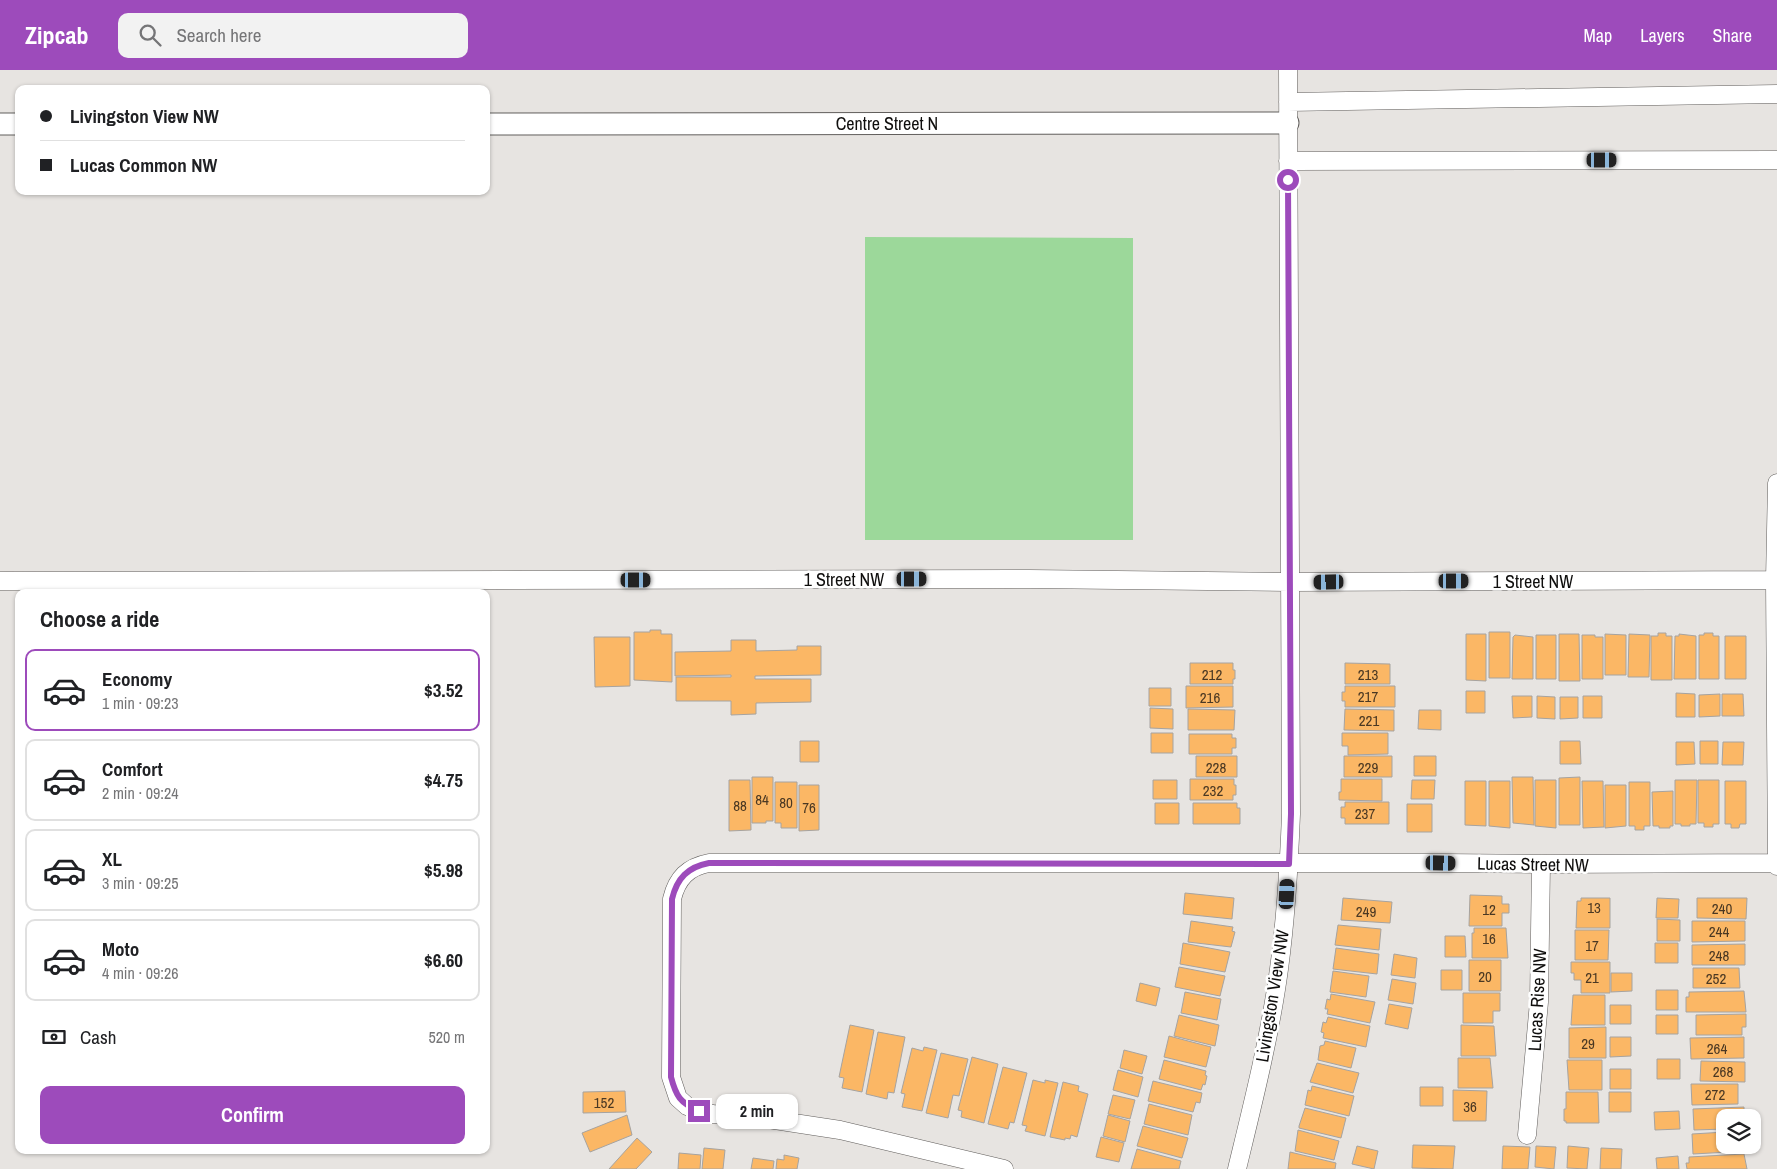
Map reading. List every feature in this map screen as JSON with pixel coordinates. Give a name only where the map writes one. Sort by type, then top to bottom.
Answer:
[{"type":"street","name":"Livingston View NW","points":[[1237,1169],[1265,1047],[1277,979],[1289,864],[1291,814],[1288,70]]},
{"type":"street","points":[[1288,102],[1777,94]]},
{"type":"street","name":"Centre Street N","points":[[490,124],[1288,123]]},
{"type":"street","points":[[0,124],[15,124]]},
{"type":"street","points":[[1288,161],[1777,160]]},
{"type":"street","points":[[1777,482],[1777,865]]},
{"type":"street","name":"1 Street NW","points":[[0,581],[1136,579],[1289,582],[1776,580]]},
{"type":"street","name":"Lucas Street NW","points":[[1004,1169],[840,1130],[742,1115],[713,1114],[699,1111],[687,1106],[678,1098],[671,1077],[672,899],[681,877],[690,870],[709,863],[1777,865]]},
{"type":"street","name":"Lucas Rise NW","points":[[1527,1135],[1539,1002],[1541,864]]},
{"type":"green space","points":[[865,237],[1133,238],[1133,540],[865,540]]},
{"type":"building","points":[[650,630],[661,630],[661,634],[672,634],[672,682],[634,680],[634,632],[650,632]]},
{"type":"building","points":[[1489,632],[1510,632],[1510,678],[1489,678]]},
{"type":"building","points":[[1658,633],[1666,633],[1666,636],[1672,636],[1672,680],[1651,680],[1651,636],[1658,636]]},
{"type":"building","points":[[1704,633],[1713,633],[1713,636],[1719,636],[1719,679],[1699,679],[1699,635],[1704,635]]},
{"type":"building","points":[[1466,634],[1486,634],[1486,681],[1466,680]]},
{"type":"building","points":[[1559,634],[1579,634],[1580,681],[1559,681]]},
{"type":"building","points":[[1605,634],[1626,635],[1626,675],[1605,675]]},
{"type":"building","points":[[1629,634],[1650,635],[1649,677],[1628,677]]},
{"type":"building","points":[[1679,634],[1696,636],[1696,679],[1674,679],[1675,636],[1679,636]]},
{"type":"building","points":[[1515,635],[1533,637],[1533,679],[1512,679],[1513,637]]},
{"type":"building","points":[[1536,635],[1556,635],[1556,679],[1536,679]]},
{"type":"building","points":[[1582,635],[1603,637],[1603,679],[1582,679]]},
{"type":"building","points":[[1725,636],[1746,636],[1746,679],[1725,679]]},
{"type":"building","points":[[594,637],[630,637],[630,686],[595,687]]},
{"type":"building","points":[[731,640],[756,640],[756,651],[797,650],[797,646],[821,646],[821,675],[755,676],[755,679],[811,679],[811,702],[756,703],[756,714],[731,715],[731,701],[676,701],[676,677],[731,677],[731,675],[675,676],[675,652],[731,651]]},
{"type":"building","points":[[1190,663],[1233,663],[1235,679],[1233,679],[1233,684],[1190,684]]},
{"type":"building","points":[[1345,663],[1390,664],[1390,684],[1345,684]]},
{"type":"building","points":[[1186,686],[1233,686],[1233,707],[1186,708]]},
{"type":"building","points":[[1345,686],[1395,686],[1395,707],[1345,707],[1345,701],[1342,701],[1342,692],[1345,692]]},
{"type":"building","points":[[1149,688],[1171,688],[1171,706],[1149,706]]},
{"type":"building","points":[[1466,691],[1485,691],[1485,713],[1466,713]]},
{"type":"building","points":[[1676,693],[1695,694],[1695,717],[1676,717]]},
{"type":"building","points":[[1720,694],[1720,716],[1699,717],[1699,695]]},
{"type":"building","points":[[1722,694],[1743,694],[1744,716],[1722,716]]},
{"type":"building","points":[[1512,696],[1532,696],[1532,717],[1513,718]]},
{"type":"building","points":[[1537,696],[1555,697],[1555,719],[1537,718]]},
{"type":"building","points":[[1583,696],[1602,696],[1602,718],[1583,718]]},
{"type":"building","points":[[1560,697],[1578,697],[1578,718],[1560,719]]},
{"type":"building","points":[[1150,708],[1173,709],[1173,729],[1150,728]]},
{"type":"building","points":[[1188,709],[1235,710],[1234,730],[1188,730]]},
{"type":"building","points":[[1345,709],[1394,710],[1394,731],[1344,730]]},
{"type":"building","points":[[1419,710],[1441,710],[1441,730],[1418,729]]},
{"type":"building","points":[[1151,733],[1173,733],[1173,753],[1151,753]]},
{"type":"building","points":[[1342,733],[1388,733],[1388,754],[1348,755],[1348,746],[1342,746]]},
{"type":"building","points":[[1189,734],[1232,734],[1232,738],[1236,738],[1236,748],[1232,748],[1232,754],[1189,754]]},
{"type":"building","points":[[800,741],[819,741],[819,762],[800,762]]},
{"type":"building","points":[[1560,741],[1580,741],[1581,764],[1560,764]]},
{"type":"building","points":[[1700,741],[1718,741],[1718,764],[1700,764]]},
{"type":"building","points":[[1676,742],[1694,742],[1695,764],[1676,765]]},
{"type":"building","points":[[1723,742],[1744,742],[1743,765],[1722,765]]},
{"type":"building","points":[[1196,756],[1237,756],[1237,777],[1196,777]]},
{"type":"building","points":[[1344,756],[1392,756],[1392,777],[1344,777]]},
{"type":"building","points":[[1414,756],[1436,756],[1436,776],[1414,776]]},
{"type":"building","points":[[752,777],[773,777],[773,821],[752,823]]},
{"type":"building","points":[[1512,777],[1533,777],[1534,825],[1513,823]]},
{"type":"building","points":[[1580,777],[1580,825],[1559,825],[1559,778]]},
{"type":"building","points":[[1190,779],[1234,779],[1236,795],[1233,795],[1233,800],[1190,800]]},
{"type":"building","points":[[1341,779],[1382,779],[1382,801],[1339,800]]},
{"type":"building","points":[[729,780],[750,780],[751,830],[729,831]]},
{"type":"building","points":[[1153,780],[1177,780],[1177,799],[1153,799]]},
{"type":"building","points":[[1412,780],[1435,780],[1434,799],[1411,799]]},
{"type":"building","points":[[1535,780],[1556,780],[1556,828],[1535,826]]},
{"type":"building","points":[[1675,780],[1697,780],[1696,824],[1681,826],[1681,824],[1675,824]]},
{"type":"building","points":[[1698,780],[1719,780],[1719,824],[1713,824],[1713,827],[1704,827],[1704,823],[1698,823]]},
{"type":"building","points":[[1465,781],[1486,781],[1486,826],[1465,825]]},
{"type":"building","points":[[1489,781],[1510,781],[1510,828],[1489,826]]},
{"type":"building","points":[[1582,781],[1603,781],[1604,827],[1583,828]]},
{"type":"building","points":[[1725,781],[1746,781],[1746,824],[1740,824],[1739,828],[1731,828],[1731,824],[1725,824]]},
{"type":"building","points":[[775,782],[797,782],[797,828],[781,828],[781,823],[775,823]]},
{"type":"building","points":[[1629,782],[1650,782],[1650,826],[1644,826],[1644,830],[1635,830],[1635,826],[1629,826]]},
{"type":"building","points":[[799,785],[819,785],[819,830],[799,831]]},
{"type":"building","points":[[1605,785],[1626,785],[1626,826],[1605,828]]},
{"type":"building","points":[[1673,791],[1673,826],[1670,826],[1670,828],[1659,828],[1659,826],[1653,826],[1652,792]]},
{"type":"building","points":[[1345,802],[1389,802],[1389,824],[1345,824],[1345,818],[1341,818],[1341,807],[1345,807]]},
{"type":"building","points":[[1155,803],[1179,803],[1179,824],[1155,824]]},
{"type":"building","points":[[1193,803],[1237,803],[1237,808],[1240,808],[1240,824],[1193,824]]},
{"type":"building","points":[[1407,804],[1432,804],[1432,832],[1407,832]]},
{"type":"building","points":[[1185,893],[1234,898],[1232,919],[1183,914]]},
{"type":"building","points":[[1470,895],[1502,896],[1502,904],[1509,904],[1509,913],[1502,913],[1502,926],[1469,926]]},
{"type":"building","points":[[1343,898],[1392,902],[1390,923],[1341,920]]},
{"type":"building","points":[[1581,898],[1610,898],[1610,928],[1576,928],[1577,901],[1581,901]]},
{"type":"building","points":[[1657,898],[1679,899],[1678,918],[1656,918]]},
{"type":"building","points":[[1697,898],[1747,898],[1746,919],[1697,918]]},
{"type":"building","points":[[1657,919],[1680,920],[1680,941],[1657,941]]},
{"type":"building","points":[[1191,921],[1233,927],[1232,931],[1235,932],[1231,947],[1188,942]]},
{"type":"building","points":[[1692,921],[1745,921],[1745,941],[1692,942]]},
{"type":"building","points":[[1338,925],[1381,929],[1379,950],[1335,945]]},
{"type":"building","points":[[1474,928],[1506,928],[1508,958],[1472,958],[1472,933],[1474,933]]},
{"type":"building","points":[[1575,930],[1609,930],[1608,960],[1575,960]]},
{"type":"building","points":[[1445,936],[1465,936],[1466,957],[1445,957]]},
{"type":"building","points":[[1183,943],[1230,952],[1225,972],[1180,964]]},
{"type":"building","points":[[1655,943],[1678,943],[1678,963],[1655,963]]},
{"type":"building","points":[[1745,944],[1745,965],[1692,965],[1692,945]]},
{"type":"building","points":[[1336,948],[1379,954],[1377,974],[1333,969]]},
{"type":"building","points":[[1394,954],[1417,958],[1415,978],[1391,975]]},
{"type":"building","points":[[1469,960],[1501,960],[1501,991],[1469,991]]},
{"type":"building","points":[[1571,962],[1610,962],[1610,993],[1581,993],[1581,980],[1574,980],[1574,973],[1571,973]]},
{"type":"building","points":[[1179,967],[1225,976],[1220,996],[1175,987]]},
{"type":"building","points":[[1693,968],[1739,968],[1740,988],[1693,988]]},
{"type":"building","points":[[1441,970],[1462,970],[1462,990],[1441,990]]},
{"type":"building","points":[[1333,971],[1369,976],[1366,997],[1330,992]]},
{"type":"building","points":[[1611,973],[1632,973],[1632,991],[1611,992]]},
{"type":"building","points":[[1392,979],[1416,983],[1413,1004],[1388,1000]]},
{"type":"building","points":[[1140,983],[1160,988],[1156,1006],[1136,1001]]},
{"type":"building","points":[[1656,990],[1678,990],[1678,1010],[1656,1010]]},
{"type":"building","points":[[1744,991],[1746,1012],[1686,1012],[1686,997],[1689,997],[1689,992]]},
{"type":"building","points":[[1185,992],[1221,999],[1217,1020],[1181,1013]]},
{"type":"building","points":[[1463,993],[1500,993],[1500,1011],[1493,1011],[1493,1023],[1463,1023]]},
{"type":"building","points":[[1331,994],[1375,1002],[1370,1023],[1327,1014],[1328,1009],[1325,1009],[1327,999],[1330,1000]]},
{"type":"building","points":[[1573,995],[1605,995],[1605,1025],[1571,1025]]},
{"type":"building","points":[[1389,1004],[1412,1008],[1408,1029],[1385,1024]]},
{"type":"building","points":[[1610,1005],[1631,1005],[1631,1024],[1610,1024]]},
{"type":"building","points":[[1746,1014],[1746,1027],[1742,1027],[1742,1035],[1696,1035],[1696,1015]]},
{"type":"building","points":[[1179,1015],[1219,1025],[1215,1046],[1174,1036]]},
{"type":"building","points":[[1656,1015],[1678,1015],[1678,1034],[1656,1034]]},
{"type":"building","points":[[1328,1017],[1370,1026],[1366,1047],[1323,1038],[1324,1033],[1321,1032],[1323,1022],[1326,1023]]},
{"type":"building","points":[[850,1025],[874,1030],[862,1092],[842,1088],[844,1078],[839,1077]]},
{"type":"building","points":[[1461,1025],[1494,1026],[1496,1056],[1461,1056]]},
{"type":"building","points":[[1606,1027],[1606,1058],[1569,1058],[1569,1028]]},
{"type":"building","points":[[878,1032],[905,1037],[894,1093],[888,1092],[887,1099],[866,1094]]},
{"type":"building","points":[[1169,1036],[1211,1047],[1206,1067],[1164,1057]]},
{"type":"building","points":[[1610,1037],[1631,1037],[1631,1056],[1610,1057]]},
{"type":"building","points":[[1744,1037],[1744,1058],[1691,1059],[1690,1038]]},
{"type":"building","points":[[1325,1041],[1356,1048],[1351,1068],[1318,1060],[1320,1046],[1324,1045]]},
{"type":"building","points":[[924,1047],[937,1050],[922,1111],[902,1107],[905,1094],[901,1093],[912,1048],[923,1051]]},
{"type":"building","points":[[1124,1050],[1147,1056],[1142,1074],[1120,1068]]},
{"type":"building","points":[[941,1053],[968,1059],[959,1096],[953,1095],[948,1118],[926,1113]]},
{"type":"building","points":[[972,1057],[998,1064],[984,1123],[961,1117],[962,1111],[958,1110]]},
{"type":"building","points":[[1458,1058],[1490,1058],[1493,1088],[1458,1088]]},
{"type":"building","points":[[1657,1059],[1680,1059],[1680,1079],[1657,1079]]},
{"type":"building","points":[[1164,1060],[1206,1071],[1205,1085],[1203,1084],[1201,1090],[1159,1079]]},
{"type":"building","points":[[1567,1060],[1602,1060],[1602,1090],[1569,1090]]},
{"type":"building","points":[[1701,1061],[1745,1062],[1745,1082],[1700,1081]]},
{"type":"building","points":[[1317,1063],[1359,1073],[1353,1093],[1310,1082]]},
{"type":"building","points":[[1003,1067],[1027,1073],[1014,1123],[1010,1122],[1008,1129],[988,1124]]},
{"type":"building","points":[[1610,1069],[1631,1069],[1631,1089],[1610,1089]]},
{"type":"building","points":[[1118,1070],[1143,1077],[1138,1097],[1113,1090]]},
{"type":"building","points":[[1033,1080],[1045,1083],[1045,1080],[1058,1083],[1045,1136],[1025,1131],[1027,1126],[1022,1125]]},
{"type":"building","points":[[1153,1081],[1202,1093],[1200,1103],[1196,1102],[1193,1112],[1148,1101]]},
{"type":"building","points":[[1063,1082],[1079,1086],[1078,1091],[1088,1094],[1077,1137],[1071,1135],[1070,1139],[1065,1138],[1065,1140],[1050,1137]]},
{"type":"building","points":[[1691,1084],[1738,1084],[1738,1104],[1692,1105]]},
{"type":"building","points":[[1312,1086],[1354,1096],[1349,1116],[1305,1105],[1308,1090],[1311,1091]]},
{"type":"building","points":[[1420,1087],[1443,1087],[1443,1106],[1420,1106]]},
{"type":"building","points":[[1453,1090],[1487,1091],[1486,1121],[1453,1121]]},
{"type":"building","points":[[625,1091],[626,1112],[583,1113],[583,1092]]},
{"type":"building","points":[[1566,1092],[1598,1092],[1599,1123],[1566,1123],[1564,1121],[1564,1109],[1566,1109]]},
{"type":"building","points":[[1609,1092],[1631,1092],[1631,1112],[1609,1112]]},
{"type":"building","points":[[1113,1095],[1135,1100],[1130,1119],[1108,1114]]},
{"type":"building","points":[[1149,1104],[1192,1115],[1188,1135],[1144,1124]]},
{"type":"building","points":[[1744,1107],[1744,1109],[1716,1109],[1716,1129],[1694,1130],[1693,1109]]},
{"type":"building","points":[[1305,1108],[1346,1118],[1341,1138],[1299,1128]]},
{"type":"building","points":[[1679,1111],[1680,1129],[1655,1130],[1654,1112]]},
{"type":"building","points":[[627,1115],[632,1135],[590,1152],[582,1133]]},
{"type":"building","points":[[1108,1115],[1130,1121],[1125,1142],[1103,1136]]},
{"type":"building","points":[[1143,1126],[1188,1138],[1182,1158],[1137,1146]]},
{"type":"building","points":[[1298,1130],[1339,1141],[1334,1160],[1295,1151]]},
{"type":"building","points":[[1716,1133],[1716,1153],[1693,1154],[1692,1134]]},
{"type":"building","points":[[1101,1137],[1124,1143],[1119,1162],[1096,1157]]},
{"type":"building","points":[[637,1138],[652,1152],[636,1169],[609,1169]]},
{"type":"building","points":[[1413,1145],[1455,1146],[1453,1169],[1412,1168]]},
{"type":"building","points":[[1357,1146],[1378,1151],[1374,1169],[1352,1164]]},
{"type":"building","points":[[1503,1146],[1530,1147],[1528,1169],[1502,1169]]},
{"type":"building","points":[[1536,1146],[1556,1147],[1554,1169],[1535,1167]]},
{"type":"building","points":[[1568,1146],[1589,1148],[1587,1169],[1567,1168]]},
{"type":"building","points":[[704,1148],[725,1150],[723,1169],[702,1169]]},
{"type":"building","points":[[1601,1148],[1622,1149],[1621,1169],[1600,1169]]},
{"type":"building","points":[[1137,1149],[1181,1161],[1179,1169],[1131,1169]]},
{"type":"building","points":[[1290,1152],[1336,1163],[1335,1169],[1288,1169]]},
{"type":"building","points":[[679,1153],[701,1155],[700,1169],[678,1169]]},
{"type":"building","points":[[1744,1154],[1747,1169],[1687,1169],[1686,1163],[1689,1163],[1689,1157]]},
{"type":"building","points":[[784,1155],[799,1158],[797,1169],[776,1169],[777,1159],[784,1160]]},
{"type":"building","points":[[1678,1156],[1679,1169],[1657,1169],[1656,1158]]},
{"type":"building","points":[[753,1158],[774,1161],[773,1169],[751,1169]]},
{"type":"route","points":[[699,1111],[687,1106],[678,1098],[671,1077],[672,899],[681,877],[700,865],[709,863],[1289,864],[1291,814],[1288,180]]}]
